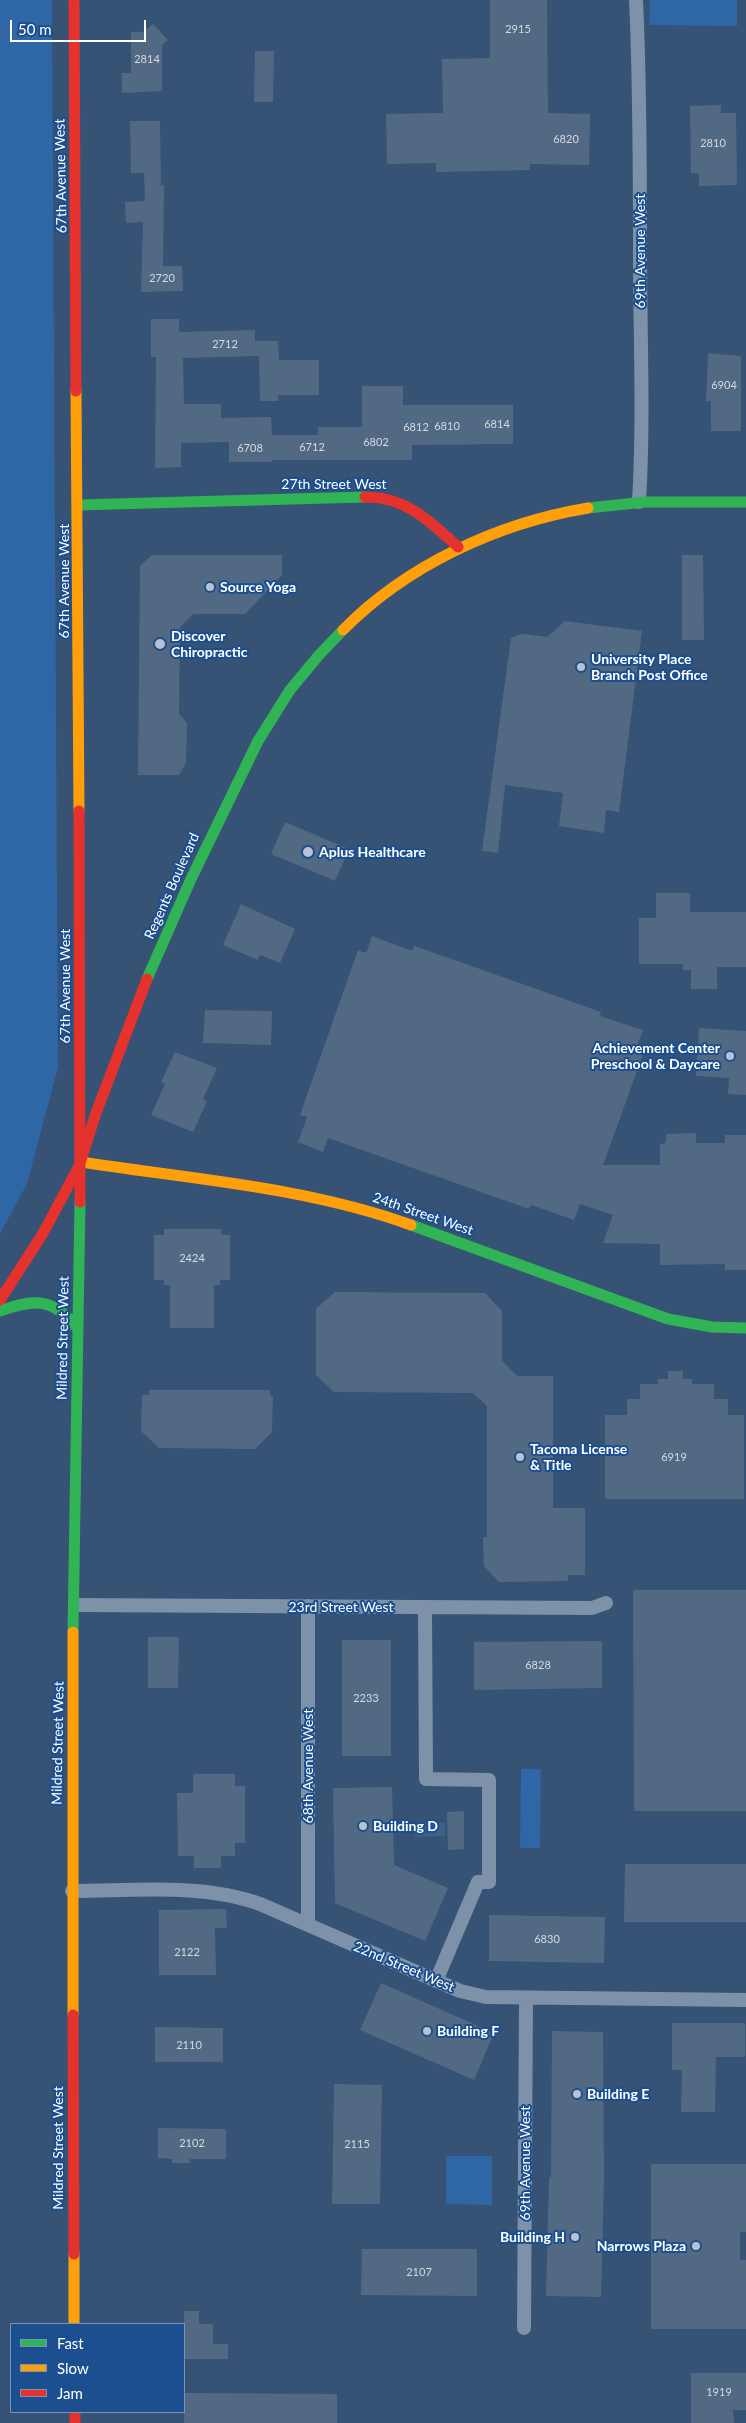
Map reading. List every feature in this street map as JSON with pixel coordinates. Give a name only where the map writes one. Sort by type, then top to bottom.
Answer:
[{"type":"main road","name":"67th Avenue West","points":[[74,0],[80,1162]]},
{"type":"main road","name":"27th Street West","points":[[78,505],[372,497],[396,500],[412,506],[458,547]]},
{"type":"main road","points":[[458,547],[550,516],[585,508],[639,502],[746,502]]},
{"type":"main road","name":"Regents Boulevard","points":[[0,1300],[58,1209],[80,1162],[90,1128],[129,1025],[186,887],[264,729],[289,691],[322,651],[358,616],[421,568],[458,547]]},
{"type":"main road","name":"24th Street West","points":[[80,1162],[325,1199],[396,1219],[668,1319],[712,1327],[746,1328]]},
{"type":"main road","name":"Mildred Street West","points":[[74,2323],[72,1891],[75,1605],[74,1483],[80,1162]]},
{"type":"main road","points":[[0,1311],[24,1302],[39,1300],[61,1309],[78,1329]]},
{"type":"street","name":"69th Avenue West","points":[[636,0],[640,67],[642,424],[639,502]]},
{"type":"street","name":"23rd Street West","points":[[75,1605],[592,1608],[606,1603]]},
{"type":"street","name":"68th Avenue West","points":[[308,1606],[308,1925]]},
{"type":"street","points":[[425,1607],[426,1779],[489,1780],[489,1882],[478,1882],[436,1980]]},
{"type":"street","name":"22nd Street West","points":[[72,1891],[220,1893],[251,1901],[472,1995],[526,1999],[746,2000]]},
{"type":"street","name":"69th Avenue West","points":[[524,2328],[526,1999]]},
{"type":"shaded area","points":[[0,0],[52,0],[58,1067],[27,1184],[0,1234]]},
{"type":"shaded area","points":[[650,0],[737,0],[737,26],[649,25]]},
{"type":"shaded area","points":[[521,1769],[541,1769],[540,1848],[520,1848]]},
{"type":"shaded area","points":[[415,1823],[445,1823],[445,1836],[415,1837]]},
{"type":"shaded area","points":[[446,2156],[492,2156],[492,2205],[446,2204]]},
{"type":"building","points":[[490,0],[547,0],[548,113],[590,114],[589,165],[530,164],[530,170],[436,172],[436,163],[387,164],[386,114],[443,113],[442,59],[490,58]]},
{"type":"building","points":[[153,24],[168,40],[162,45],[162,91],[122,93],[122,73],[131,73],[131,32],[143,32]]},
{"type":"building","points":[[255,51],[274,51],[273,102],[254,102]]},
{"type":"building","points":[[721,105],[721,113],[736,113],[737,185],[699,186],[699,173],[691,173],[690,106]]},
{"type":"building","points":[[130,121],[160,121],[161,185],[164,185],[163,266],[182,266],[183,291],[141,292],[143,222],[126,223],[125,202],[145,201],[144,173],[131,173]]},
{"type":"building","points":[[151,319],[179,319],[179,332],[255,330],[255,341],[278,341],[279,360],[319,360],[319,395],[278,395],[278,401],[260,401],[259,356],[183,358],[184,404],[221,404],[221,418],[271,417],[272,435],[318,435],[318,427],[362,427],[362,386],[403,386],[403,405],[513,405],[513,444],[412,445],[412,460],[272,460],[272,462],[229,462],[229,442],[181,443],[181,467],[155,468],[156,357],[151,357]]},
{"type":"building","points":[[708,353],[741,356],[741,431],[711,431],[711,401],[706,401]]},
{"type":"building","points":[[152,555],[282,555],[282,575],[245,614],[193,614],[180,627],[179,714],[187,723],[186,763],[179,775],[138,775],[140,566]]},
{"type":"building","points":[[682,555],[703,555],[704,640],[682,640]]},
{"type":"building","points":[[565,621],[642,631],[619,812],[606,810],[604,833],[559,826],[563,793],[505,785],[498,853],[482,851],[511,638],[522,634],[547,637]]},
{"type":"building","points":[[285,822],[349,849],[335,881],[271,854]]},
{"type":"building","points":[[656,893],[690,893],[690,912],[746,912],[746,967],[717,967],[717,989],[691,989],[691,970],[683,970],[683,964],[639,964],[639,918],[656,918]]},
{"type":"building","points":[[241,904],[295,929],[280,963],[260,955],[258,960],[223,945]]},
{"type":"building","points":[[372,936],[412,951],[414,946],[466,964],[601,1012],[600,1016],[643,1030],[637,1046],[645,1049],[603,1165],[660,1165],[660,1144],[666,1143],[666,1134],[696,1133],[696,1143],[725,1143],[725,1135],[746,1135],[746,1270],[725,1270],[725,1264],[660,1265],[660,1244],[603,1243],[613,1215],[580,1204],[574,1220],[531,1205],[529,1209],[328,1138],[323,1152],[298,1142],[307,1117],[300,1115],[358,950],[366,953]]},
{"type":"building","points":[[205,1010],[272,1011],[271,1045],[203,1043]]},
{"type":"building","name":"Achievement Center Preschool & Daycare","points":[[699,1028],[746,1031],[746,1095],[728,1094],[729,1078],[696,1076]]},
{"type":"building","points":[[175,1052],[217,1068],[203,1099],[207,1101],[193,1132],[151,1115],[165,1084],[161,1082]]},
{"type":"building","points":[[164,1229],[221,1229],[221,1235],[230,1235],[230,1280],[220,1280],[220,1285],[214,1285],[214,1328],[170,1328],[170,1285],[164,1285],[164,1280],[154,1280],[154,1235],[164,1235]]},
{"type":"building","name":"Tacoma License & Title","points":[[335,1292],[485,1293],[502,1311],[502,1361],[517,1376],[553,1376],[553,1508],[585,1508],[585,1575],[568,1575],[568,1581],[499,1582],[484,1566],[483,1537],[487,1537],[487,1406],[473,1393],[334,1392],[316,1375],[316,1309]]},
{"type":"building","points":[[668,1371],[683,1371],[683,1379],[692,1379],[692,1384],[714,1384],[714,1399],[728,1399],[728,1415],[744,1415],[744,1499],[605,1499],[605,1415],[627,1415],[627,1399],[640,1399],[640,1384],[658,1384],[658,1379],[668,1379]]},
{"type":"building","points":[[149,1390],[270,1390],[270,1395],[273,1396],[272,1432],[255,1449],[159,1448],[141,1431],[142,1395],[149,1395]]},
{"type":"building","points":[[633,1590],[746,1590],[746,1811],[634,1811]]},
{"type":"building","points":[[148,1637],[179,1637],[178,1688],[148,1688]]},
{"type":"building","points":[[342,1640],[391,1640],[391,1756],[342,1756]]},
{"type":"building","points":[[602,1641],[602,1688],[474,1690],[474,1642]]},
{"type":"building","points":[[193,1774],[235,1774],[235,1786],[245,1786],[245,1843],[235,1843],[235,1856],[221,1856],[221,1868],[194,1868],[194,1856],[178,1856],[177,1793],[193,1793]]},
{"type":"building","name":"Building D","points":[[392,1787],[394,1865],[448,1888],[425,1941],[335,1903],[333,1788]]},
{"type":"building","points":[[464,1811],[464,1849],[448,1850],[447,1812]]},
{"type":"building","points":[[625,1864],[746,1864],[746,1922],[624,1922]]},
{"type":"building","points":[[226,1909],[227,1928],[215,1928],[216,1975],[159,1975],[159,1910]]},
{"type":"building","points":[[489,1915],[605,1917],[604,1963],[489,1961]]},
{"type":"building","name":"Building F","points":[[381,1983],[494,2033],[474,2080],[360,2030]]},
{"type":"building","points":[[672,2023],[745,2023],[745,2057],[716,2057],[715,2112],[681,2112],[682,2070],[672,2070]]},
{"type":"building","points":[[155,2027],[223,2028],[223,2062],[155,2062]]},
{"type":"building","points":[[552,2031],[603,2032],[604,2179],[601,2297],[546,2296],[549,2177],[551,2177]]},
{"type":"building","points":[[334,2084],[382,2085],[380,2204],[332,2204]]},
{"type":"building","points":[[158,2128],[226,2129],[226,2159],[190,2159],[190,2163],[172,2163],[172,2159],[158,2158]]},
{"type":"building","name":"Narrows Plaza","points":[[651,2164],[746,2164],[746,2232],[740,2232],[740,2260],[746,2260],[746,2329],[651,2329]]},
{"type":"building","points":[[362,2249],[477,2249],[477,2296],[361,2295]]},
{"type":"building","points":[[184,2311],[199,2311],[199,2324],[213,2324],[213,2344],[228,2344],[228,2359],[185,2359]]},
{"type":"building","points":[[691,2373],[746,2373],[746,2410],[733,2410],[734,2423],[691,2423]]},
{"type":"building","points":[[185,2393],[337,2394],[337,2423],[184,2423]]},
{"type":"traffic: fast","points":[[78,505],[365,497]]},
{"type":"traffic: fast","points":[[588,508],[645,502],[746,502]]},
{"type":"traffic: fast","points":[[147,979],[191,879],[258,741],[290,690],[343,630]]},
{"type":"traffic: fast","points":[[73,1632],[80,1202]]},
{"type":"traffic: fast","points":[[411,1225],[668,1319],[712,1327],[746,1328]]},
{"type":"traffic: fast","points":[[0,1311],[34,1303],[52,1306],[60,1311],[78,1329]]},
{"type":"traffic: slow","points":[[76,391],[79,811]]},
{"type":"traffic: slow","points":[[343,630],[368,607],[396,586],[456,550],[521,524],[588,508]]},
{"type":"traffic: slow","points":[[81,1162],[206,1179],[290,1193],[371,1212],[411,1225]]},
{"type":"traffic: slow","points":[[73,1632],[73,2015]]},
{"type":"traffic: slow","points":[[74,2254],[74,2323]]},
{"type":"traffic: jam","points":[[74,0],[76,391]]},
{"type":"traffic: jam","points":[[365,497],[393,501],[405,506],[438,528],[458,547]]},
{"type":"traffic: jam","points":[[79,811],[80,1202]]},
{"type":"traffic: jam","points":[[0,1300],[42,1235],[79,1166],[96,1113],[147,979]]},
{"type":"traffic: jam","points":[[73,2015],[74,2254]]},
{"type":"traffic: jam","points":[[75,2413],[75,2423]]},
{"type":"place","name":"Source Yoga","points":[[210,587]]},
{"type":"place","name":"Discover Chiropractic","points":[[160,644]]},
{"type":"place","name":"University Place Branch Post Office","points":[[581,667]]},
{"type":"place","name":"Aplus Healthcare","points":[[308,852]]},
{"type":"place","name":"Achievement Center Preschool & Daycare","points":[[730,1056]]},
{"type":"place","name":"Tacoma License & Title","points":[[520,1457]]},
{"type":"place","name":"Building D","points":[[363,1826]]},
{"type":"place","name":"Building F","points":[[427,2031]]},
{"type":"place","name":"Building E","points":[[577,2094]]},
{"type":"place","name":"Building H","points":[[575,2237]]},
{"type":"place","name":"Narrows Plaza","points":[[696,2246]]}]
